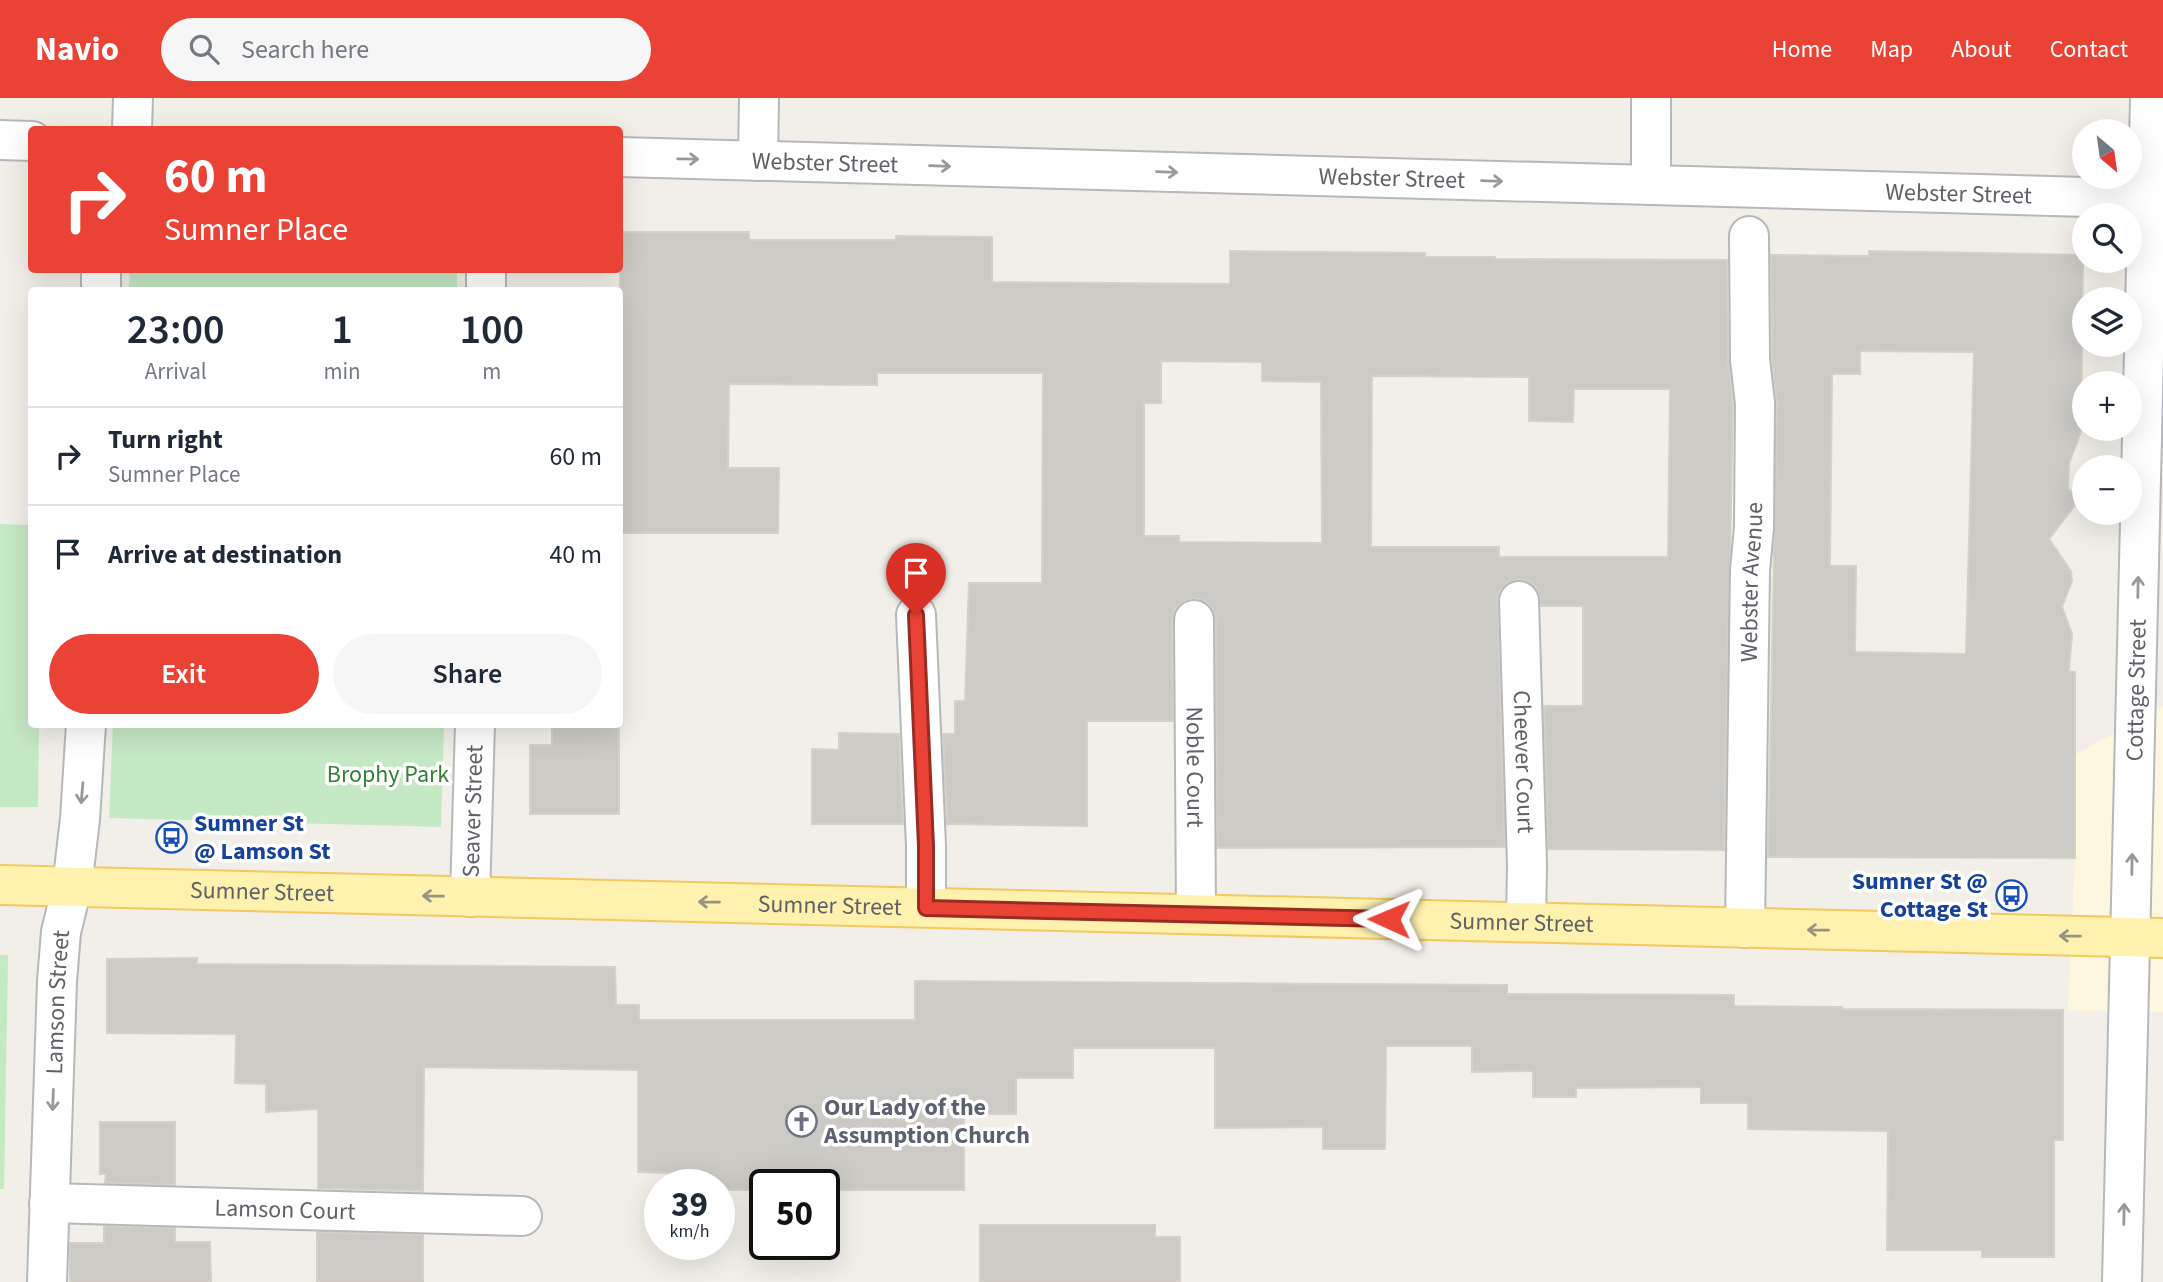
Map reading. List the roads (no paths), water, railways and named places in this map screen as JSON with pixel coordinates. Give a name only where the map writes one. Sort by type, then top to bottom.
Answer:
[{"type":"main road","name":"Sumner Street","points":[[0,885],[2146,937]]},
{"type":"street","points":[[132,98],[132,126]]},
{"type":"street","points":[[758,160],[759,98]]},
{"type":"street","points":[[1651,98],[1651,185]]},
{"type":"street","name":"Cottage Street","points":[[2122,1282],[2146,937],[2155,198],[2150,98]]},
{"type":"street","points":[[0,140],[28,141]]},
{"type":"street","name":"Webster Street","points":[[623,157],[2155,198]]},
{"type":"street","name":"Webster Avenue","points":[[1745,928],[1755,403],[1749,360],[1749,236]]},
{"type":"street","name":"Cheever Court","points":[[1519,601],[1527,865],[1526,922]]},
{"type":"street","points":[[916,615],[926,846],[926,908]]},
{"type":"street","name":"Noble Court","points":[[1194,620],[1196,914]]},
{"type":"street","name":"Lamson Street","points":[[47,1282],[57,982],[61,932],[72,887],[86,728]]},
{"type":"street","name":"Seaver Street","points":[[470,897],[475,728]]},
{"type":"street","name":"Lamson Court","points":[[49,1203],[522,1216]]},
{"type":"place","name":"Sumner St @ Lamson St","points":[[171,837]]},
{"type":"place","name":"Sumner St @ Cottage St","points":[[2011,895]]},
{"type":"place","name":"Our Lady of the Assumption Church","points":[[801,1121]]},
{"type":"park label","name":"Brophy Park","points":[[388,774]]}]
